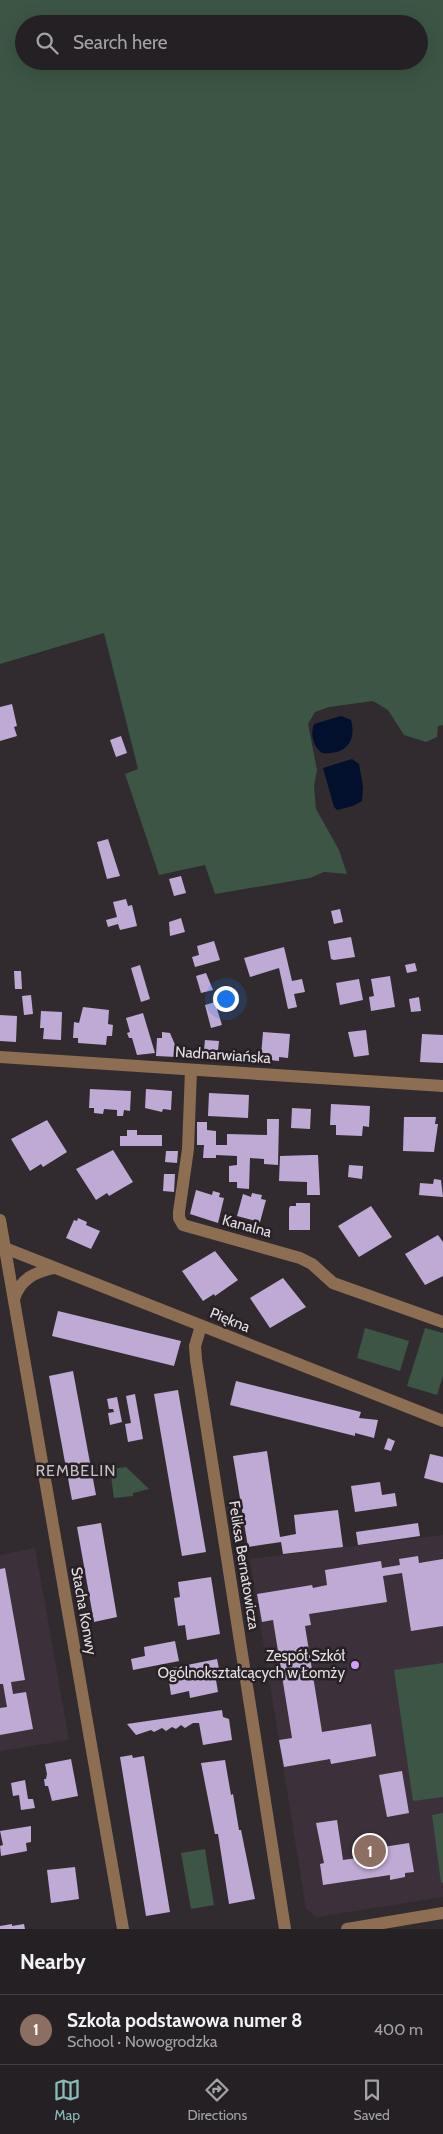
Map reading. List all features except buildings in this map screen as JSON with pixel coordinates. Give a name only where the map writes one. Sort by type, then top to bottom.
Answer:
[{"type":"street","name":"Nadnarwiańska","points":[[0,1057],[443,1086]]},
{"type":"street","name":"Kanalna","points":[[190,1070],[188,1149],[179,1212],[179,1218],[183,1225],[300,1258],[312,1264],[333,1283],[443,1322]]},
{"type":"street","name":"Stacha Konwy","points":[[0,1220],[123,1929]]},
{"type":"street","name":"Piękna","points":[[5,1248],[443,1421]]},
{"type":"street","points":[[14,1299],[20,1286],[28,1278],[38,1272],[54,1268]]},
{"type":"street","name":"Feliksa Bernatowicza","points":[[201,1326],[195,1346],[196,1360],[285,1929]]},
{"type":"street","points":[[347,1929],[443,1914]]},
{"type":"shaded area","name":"Zespół Szkół Ogólnokształcących w Łomży","points":[[443,1535],[443,1897],[317,1917],[306,1909],[250,1559]]},
{"type":"shaded area","points":[[35,1548],[69,1740],[0,1751],[0,1555]]},
{"type":"green space","points":[[0,0],[443,0],[443,725],[438,726],[437,737],[426,742],[404,735],[388,710],[373,701],[329,707],[315,712],[308,724],[317,770],[314,786],[316,809],[339,850],[347,874],[324,872],[310,878],[215,894],[205,865],[159,875],[125,774],[138,769],[104,633],[0,664]]},
{"type":"green space","points":[[365,1328],[409,1341],[400,1371],[357,1358]]},
{"type":"green space","points":[[425,1328],[443,1333],[443,1376],[437,1395],[407,1386]]},
{"type":"green space","points":[[126,1467],[149,1489],[133,1493],[133,1496],[114,1498],[110,1469]]},
{"type":"green space","points":[[443,1663],[443,1797],[413,1801],[394,1670]]},
{"type":"green space","points":[[443,1813],[443,1882],[441,1883],[432,1815]]},
{"type":"green space","points":[[205,1849],[214,1905],[191,1909],[181,1853]]},
{"type":"water","points":[[341,716],[351,720],[351,741],[337,752],[322,753],[316,747],[313,740],[314,724]]},
{"type":"water","points":[[352,759],[359,764],[363,787],[362,801],[353,806],[337,810],[334,807],[323,768]]},
{"type":"place","name":"Zespół Szkół Ogólnokształcących w Łomży","points":[[355,1665]]},
{"type":"place","name":"Szkoła podstawowa numer 8","points":[[370,1851]]},
{"type":"district","name":"REMBELIN","points":[[76,1470]]}]
